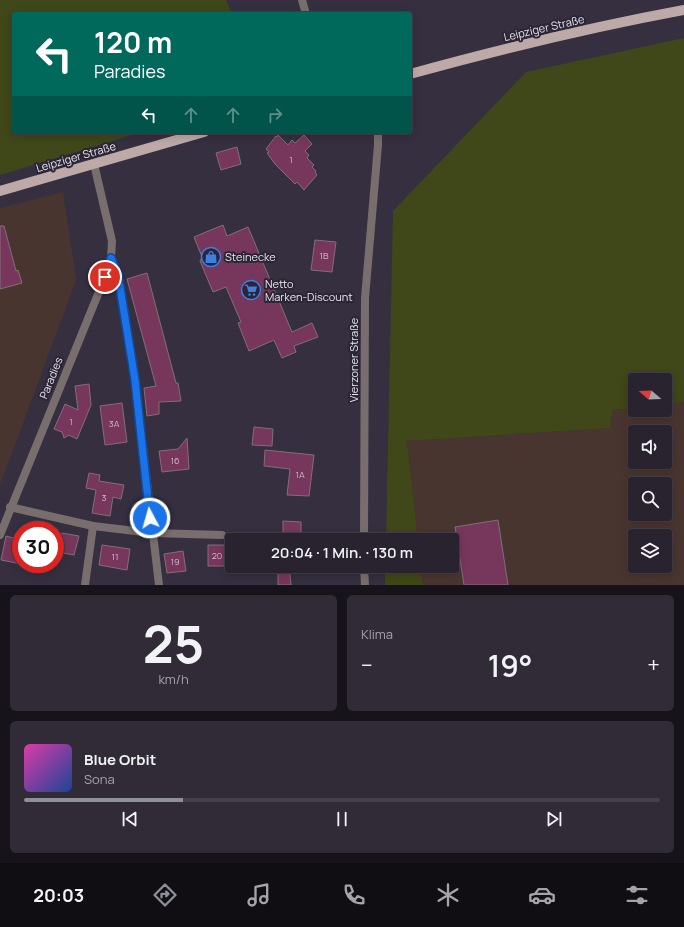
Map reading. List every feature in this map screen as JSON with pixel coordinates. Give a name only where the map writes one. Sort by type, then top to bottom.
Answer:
[{"type":"main road","name":"Leipziger Straße","points":[[412,73],[546,39],[684,10]]},
{"type":"main road","name":"Leipziger Straße","points":[[0,191],[197,134]]},
{"type":"street","points":[[302,0],[305,12]]},
{"type":"street","name":"Vierzoner Straße","points":[[364,533],[365,298],[378,134]]},
{"type":"street","name":"Paradies","points":[[0,535],[10,507],[105,277],[111,258],[112,242],[94,164]]},
{"type":"street","name":"Paradies","points":[[111,258],[118,275],[135,380],[159,585]]},
{"type":"street","points":[[10,507],[93,526],[152,534],[222,535]]},
{"type":"street","points":[[85,585],[93,526]]},
{"type":"street","points":[[364,573],[365,585]]},
{"type":"shaded area","points":[[63,192],[76,280],[0,485],[0,208]]},
{"type":"shaded area","points":[[684,402],[684,585],[423,585],[422,573],[459,573],[459,533],[417,533],[407,441],[610,428],[613,410],[628,409],[628,417],[672,417],[672,403]]},
{"type":"green space","points":[[0,0],[226,0],[231,12],[12,12],[12,134],[135,134],[0,175]]},
{"type":"green space","points":[[684,38],[684,402],[672,403],[672,373],[628,373],[628,409],[613,410],[610,428],[407,441],[417,533],[386,533],[393,211],[526,72]]},
{"type":"green space","points":[[385,573],[422,573],[423,585],[385,585]]},
{"type":"building","points":[[278,135],[288,145],[292,140],[295,143],[304,135],[312,144],[305,151],[309,155],[307,158],[314,165],[312,167],[316,171],[315,172],[317,175],[304,190],[297,182],[295,184],[275,164],[267,153],[269,152],[266,149]]},
{"type":"building","points":[[237,147],[241,164],[221,170],[216,153]]},
{"type":"building","name":"Netto Marken-Discount","points":[[223,225],[227,236],[248,227],[292,332],[312,323],[318,337],[294,346],[296,352],[282,358],[274,340],[249,351],[238,323],[241,322],[226,287],[213,292],[200,261],[202,257],[194,237]]},
{"type":"building","points":[[0,226],[4,226],[16,271],[18,270],[22,283],[0,289]]},
{"type":"building","points":[[315,240],[336,242],[332,272],[311,270]]},
{"type":"building","points":[[147,273],[176,383],[178,383],[181,401],[159,402],[159,414],[147,416],[144,388],[156,386],[127,279]]},
{"type":"building","points":[[89,384],[91,405],[77,439],[69,435],[64,438],[62,432],[54,429],[65,404],[78,410],[75,386]]},
{"type":"building","points":[[122,403],[127,442],[105,445],[100,406]]},
{"type":"building","points":[[254,427],[273,429],[272,446],[252,445]]},
{"type":"building","points":[[187,438],[189,469],[162,472],[159,451],[178,449]]},
{"type":"building","points":[[265,450],[314,455],[309,496],[287,495],[290,469],[264,466]]},
{"type":"building","points":[[89,473],[100,475],[99,481],[124,485],[121,499],[113,497],[110,516],[92,513],[96,490],[86,488]]},
{"type":"building","points":[[498,520],[508,585],[464,585],[459,553],[459,533],[456,533],[455,527]]},
{"type":"building","points":[[283,521],[301,522],[301,533],[283,533]]},
{"type":"building","points":[[64,533],[79,536],[74,555],[64,553]]},
{"type":"building","points":[[6,536],[12,538],[12,562],[1,560]]},
{"type":"building","points":[[102,545],[130,549],[127,570],[99,565]]},
{"type":"building","points":[[208,545],[225,545],[225,566],[208,566]]},
{"type":"building","points":[[183,551],[186,571],[167,573],[164,554]]},
{"type":"building","points":[[278,573],[290,573],[291,585],[278,585]]},
{"type":"place","name":"Steinecke","points":[[211,257]]},
{"type":"place","name":"Netto Marken-Discount","points":[[251,290]]},
{"type":"route","points":[[105,277],[111,258],[118,275],[135,380],[150,518]]}]
